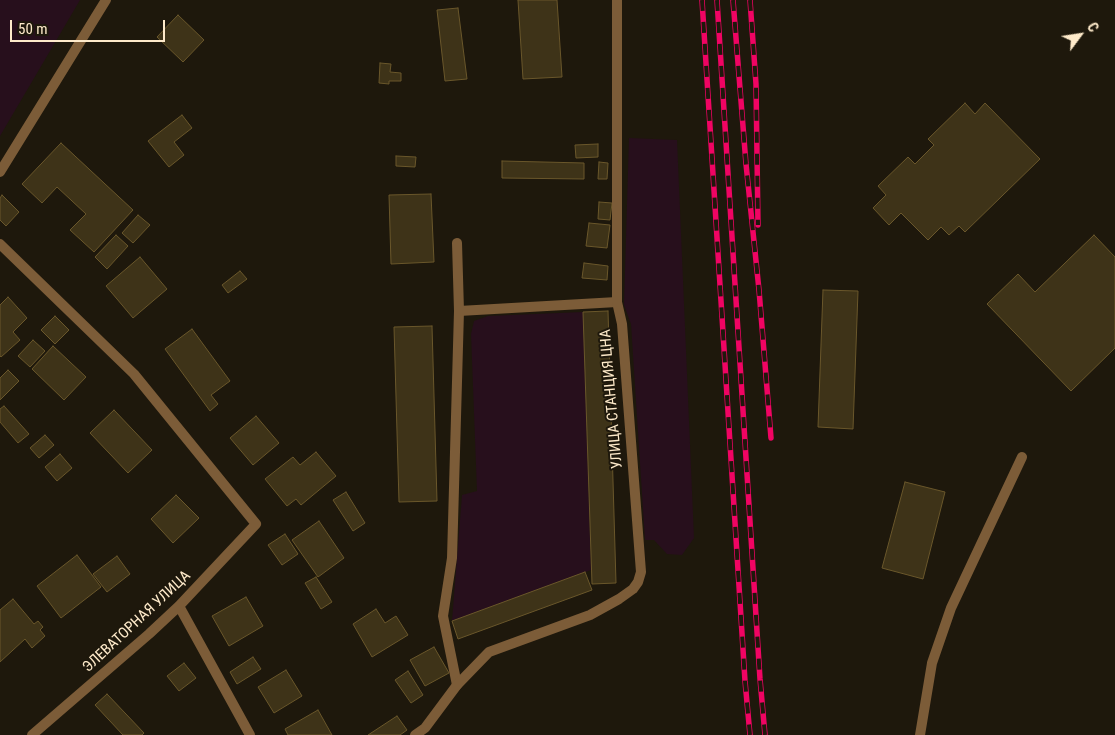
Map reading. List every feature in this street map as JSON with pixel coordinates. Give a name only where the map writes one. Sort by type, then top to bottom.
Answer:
[{"type":"street","points":[[0,172],[106,0]]},
{"type":"street","name":"УЛИЦА СТАНЦИЯ ЦНА","points":[[457,685],[489,652],[590,615],[619,599],[633,589],[638,582],[641,572],[622,324],[617,302],[617,0]]},
{"type":"street","points":[[415,735],[425,728],[457,685],[443,616],[452,558],[459,310],[457,243]]},
{"type":"street","name":"ЭЛЕВАТОРНАЯ УЛИЦА","points":[[0,244],[134,374],[256,524],[180,606],[32,735]]},
{"type":"street","points":[[459,310],[617,302]]},
{"type":"street","points":[[920,735],[932,664],[951,608],[1022,457]]},
{"type":"street","points":[[180,606],[250,735]]},
{"type":"shaded area","points":[[0,0],[80,0],[0,136]]},
{"type":"shaded area","points":[[629,138],[677,140],[694,538],[682,555],[667,554],[654,540],[645,540],[631,324],[624,305]]},
{"type":"shaded area","points":[[583,312],[591,570],[452,621],[462,495],[477,491],[471,334],[474,321],[488,316]]},
{"type":"building","points":[[518,0],[557,0],[562,77],[523,79]]},
{"type":"building","points":[[458,8],[467,79],[445,81],[437,10]]},
{"type":"building","points":[[178,15],[204,40],[183,62],[157,37]]},
{"type":"building","points":[[380,63],[391,64],[390,72],[401,73],[401,81],[389,81],[389,84],[379,83]]},
{"type":"building","points":[[965,103],[975,114],[985,103],[1040,159],[965,232],[959,226],[949,235],[941,227],[928,240],[901,213],[889,225],[873,208],[886,195],[878,186],[908,157],[915,164],[934,145],[928,139]]},
{"type":"building","points":[[182,115],[192,128],[174,142],[184,155],[169,167],[148,141]]},
{"type":"building","points":[[61,143],[133,210],[94,252],[70,230],[86,214],[57,187],[42,203],[22,184]]},
{"type":"building","points":[[598,144],[598,157],[576,158],[575,145]]},
{"type":"building","points":[[396,156],[416,157],[415,167],[396,166]]},
{"type":"building","points":[[502,161],[584,163],[584,179],[502,178]]},
{"type":"building","points":[[599,162],[608,163],[607,179],[598,179]]},
{"type":"building","points":[[431,194],[434,262],[391,264],[389,195]]},
{"type":"building","points":[[2,195],[19,212],[6,226],[0,220],[0,198]]},
{"type":"building","points":[[599,202],[612,203],[610,220],[598,219]]},
{"type":"building","points":[[138,215],[150,225],[133,243],[122,233]]},
{"type":"building","points":[[589,223],[610,225],[607,248],[586,246]]},
{"type":"building","points":[[116,235],[128,246],[107,269],[95,257]]},
{"type":"building","points":[[1094,235],[1115,257],[1115,348],[1071,391],[987,304],[1018,274],[1035,292]]},
{"type":"building","points":[[140,257],[167,289],[133,318],[106,286]]},
{"type":"building","points":[[584,263],[608,266],[607,280],[582,278]]},
{"type":"building","points":[[240,271],[247,279],[228,293],[222,285]]},
{"type":"building","points":[[823,290],[858,291],[853,429],[818,427]]},
{"type":"building","points":[[8,297],[27,318],[13,332],[20,340],[1,357],[0,305]]},
{"type":"building","points":[[608,311],[616,583],[592,584],[583,312]]},
{"type":"building","points":[[55,316],[69,330],[55,344],[41,330]]},
{"type":"building","points":[[432,326],[437,501],[399,502],[394,327]]},
{"type":"building","points":[[192,329],[230,381],[211,395],[218,404],[210,411],[165,349]]},
{"type":"building","points":[[33,340],[45,351],[30,367],[18,356]]},
{"type":"building","points":[[53,346],[86,377],[64,400],[32,369]]},
{"type":"building","points":[[8,370],[19,381],[0,400],[0,378]]},
{"type":"building","points":[[4,406],[29,434],[18,443],[0,422],[0,409]]},
{"type":"building","points":[[114,410],[152,450],[128,473],[90,433]]},
{"type":"building","points":[[256,416],[279,443],[253,465],[230,438]]},
{"type":"building","points":[[45,435],[54,445],[39,458],[30,448]]},
{"type":"building","points":[[316,452],[336,476],[301,505],[296,499],[287,506],[265,479],[293,457],[300,465]]},
{"type":"building","points":[[60,454],[72,468],[57,481],[45,467]]},
{"type":"building","points":[[905,482],[945,492],[923,579],[882,568]]},
{"type":"building","points":[[346,492],[365,523],[353,531],[333,500]]},
{"type":"building","points":[[176,495],[199,518],[173,543],[151,519]]},
{"type":"building","points":[[319,521],[344,558],[318,577],[292,540]]},
{"type":"building","points":[[285,534],[298,554],[282,565],[268,545]]},
{"type":"building","points":[[77,555],[101,587],[61,618],[37,586]]},
{"type":"building","points":[[117,556],[130,574],[107,592],[93,574]]},
{"type":"building","points":[[585,572],[592,590],[458,639],[452,621]]},
{"type":"building","points":[[316,577],[332,602],[321,609],[305,583]]},
{"type":"building","points":[[246,597],[263,626],[229,646],[212,616]]},
{"type":"building","points":[[13,599],[34,624],[38,621],[43,627],[40,630],[45,636],[32,648],[25,639],[0,662],[0,610]]},
{"type":"building","points":[[376,609],[385,623],[396,616],[408,635],[372,657],[353,624]]},
{"type":"building","points":[[434,647],[449,673],[425,686],[410,660]]},
{"type":"building","points":[[253,657],[261,669],[237,684],[230,672]]},
{"type":"building","points":[[184,663],[196,678],[179,691],[167,676]]},
{"type":"building","points":[[286,670],[302,696],[274,713],[258,687]]},
{"type":"building","points":[[408,671],[423,695],[411,703],[395,680]]},
{"type":"building","points":[[107,694],[144,733],[142,735],[123,735],[95,705]]},
{"type":"building","points":[[318,710],[332,735],[288,735],[285,729]]},
{"type":"building","points":[[397,716],[407,730],[400,735],[368,735]]},
{"type":"railway","points":[[702,0],[750,735]]},
{"type":"railway","points":[[717,0],[765,735]]},
{"type":"railway","points":[[733,0],[771,438]]},
{"type":"railway","points":[[750,0],[756,84],[758,225]]}]
